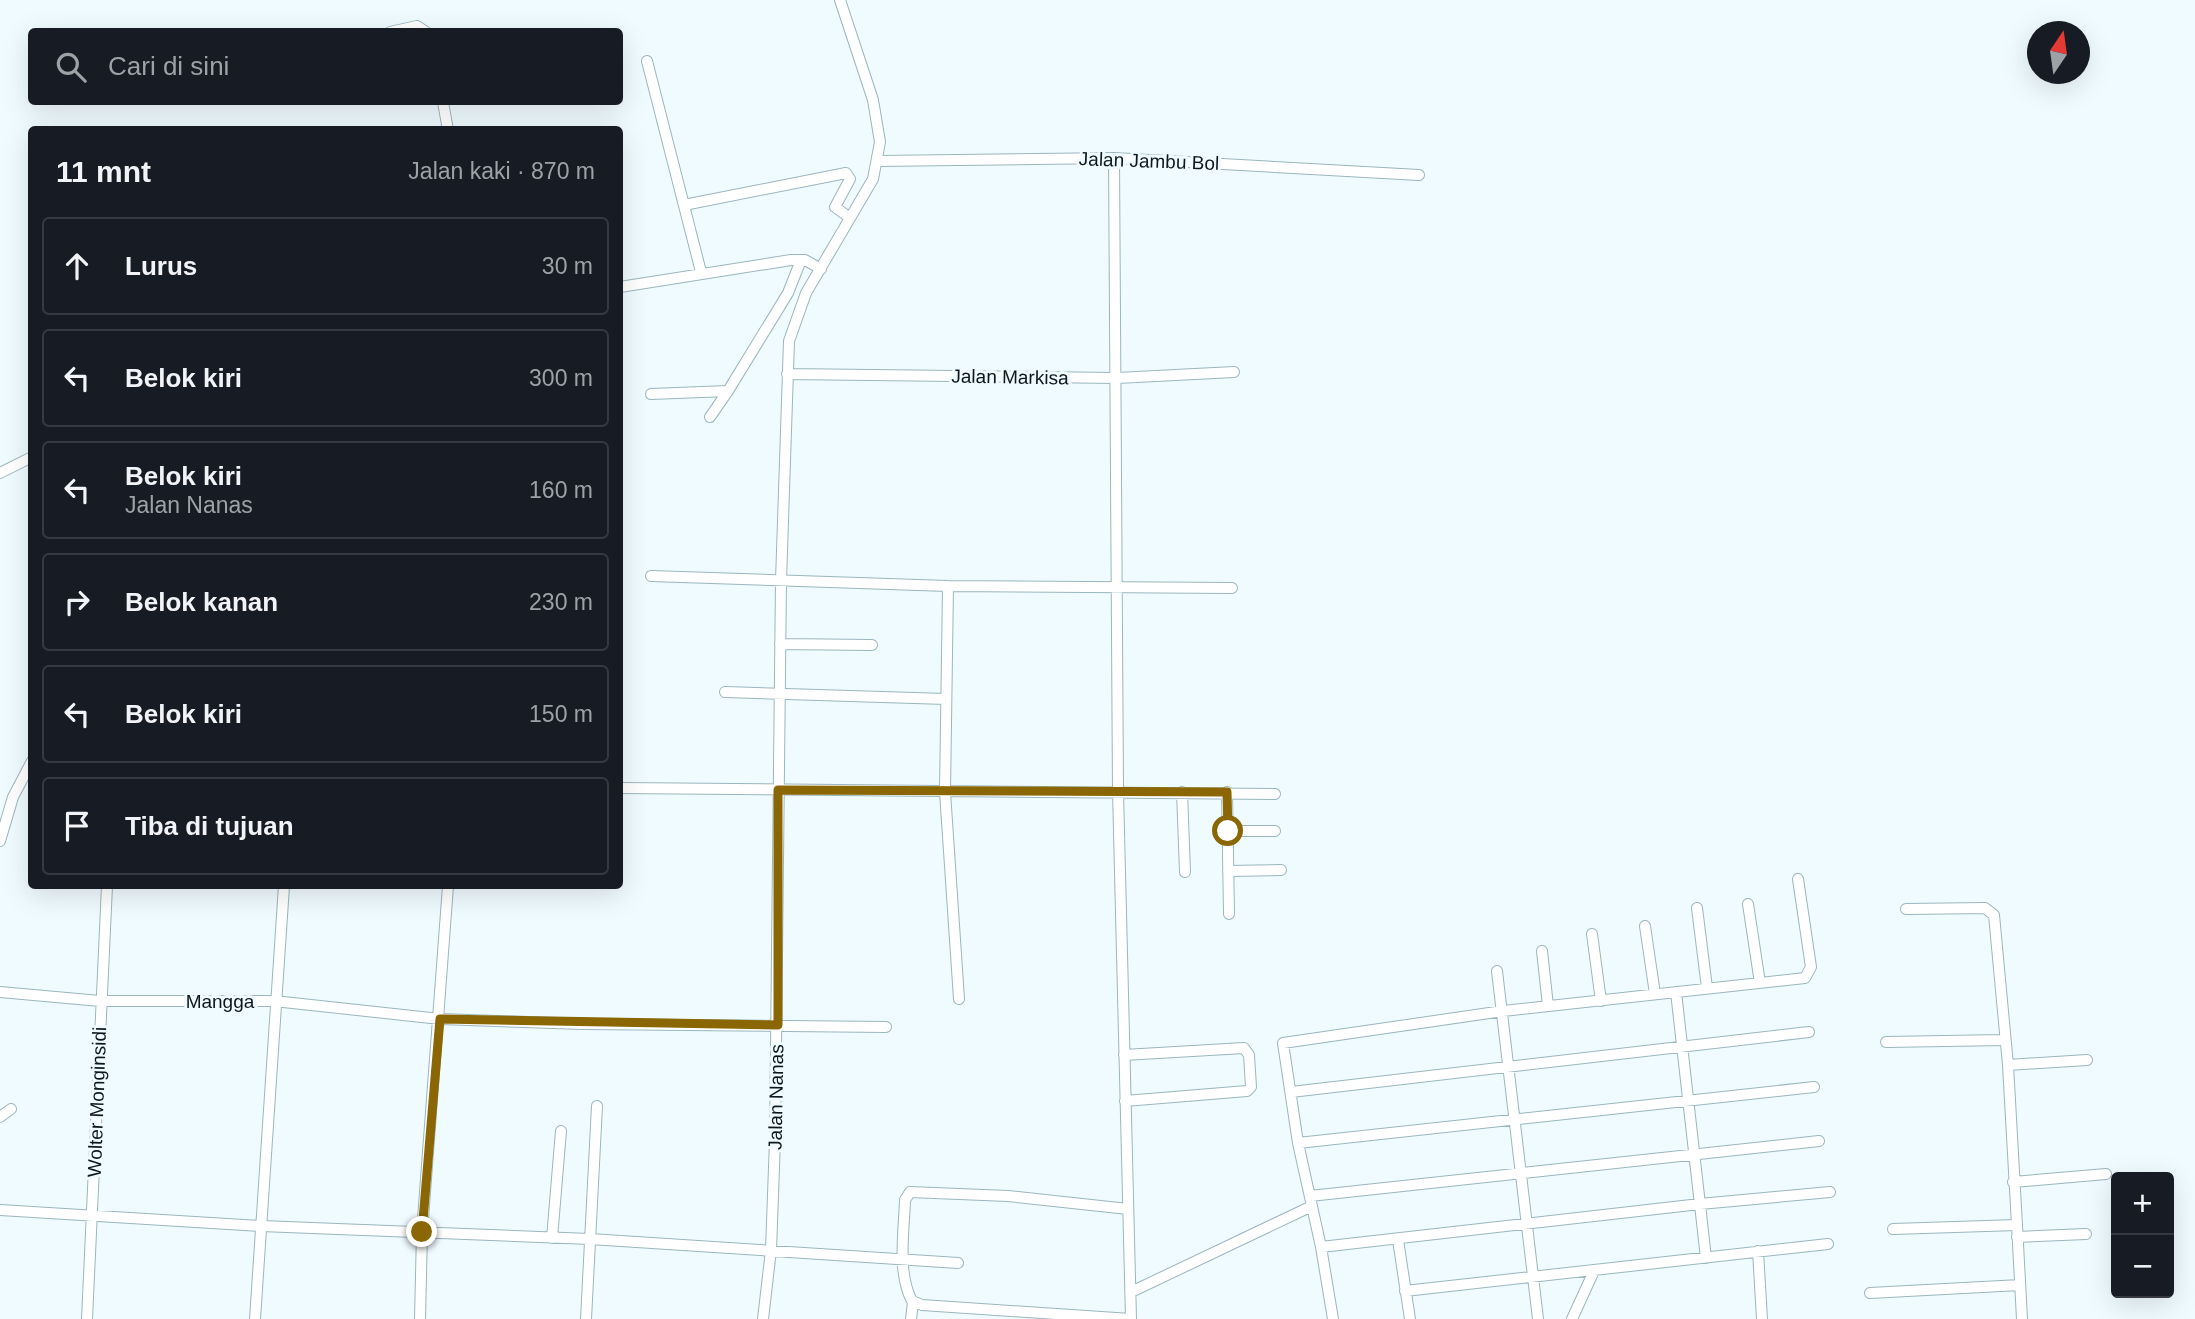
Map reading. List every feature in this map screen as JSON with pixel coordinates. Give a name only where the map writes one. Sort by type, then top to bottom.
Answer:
[{"type":"street","points":[[710,417],[788,293],[810,263],[850,218],[873,179],[878,161],[878,126],[873,100],[840,0]]},
{"type":"street","points":[[648,61],[701,272]]},
{"type":"street","points":[[444,105],[447,126]]},
{"type":"street","points":[[913,1302],[1131,1319],[1118,791],[1114,158]]},
{"type":"street","name":"Jalan Jambu Bol","points":[[878,161],[1114,158],[1419,175]]},
{"type":"street","points":[[684,205],[846,173],[850,179],[835,207],[850,218]]},
{"type":"street","points":[[623,286],[701,272],[810,263]]},
{"type":"street","name":"Jalan Nanas","points":[[763,1319],[771,1250],[778,1025],[780,644],[787,374],[789,341],[810,263]]},
{"type":"street","name":"Jalan Markisa","points":[[787,374],[1117,378],[1234,372]]},
{"type":"street","points":[[651,394],[728,391]]},
{"type":"street","points":[[0,473],[28,459]]},
{"type":"street","points":[[651,576],[948,586],[1232,588]]},
{"type":"street","points":[[948,586],[945,792],[959,999]]},
{"type":"street","points":[[780,644],[872,645]]},
{"type":"street","points":[[725,692],[946,699]]},
{"type":"street","points":[[0,841],[13,797],[28,769]]},
{"type":"street","points":[[623,788],[1275,794]]},
{"type":"street","points":[[1182,792],[1185,872]]},
{"type":"street","points":[[1227,792],[1229,914]]},
{"type":"street","points":[[1228,831],[1275,831]]},
{"type":"street","points":[[1228,871],[1281,870]]},
{"type":"street","points":[[1333,1319],[1321,1247],[1297,1143],[1283,1043],[1286,1040],[1503,1011],[1805,978],[1810,974],[1798,879]]},
{"type":"street","name":"Wolter Monginsidi","points":[[87,1319],[94,1214],[100,1001],[107,889]]},
{"type":"street","points":[[255,1319],[274,1001],[284,889]]},
{"type":"street","points":[[420,1319],[422,1232],[448,889]]},
{"type":"street","points":[[1748,904],[1760,983]]},
{"type":"street","points":[[1697,908],[1707,988]]},
{"type":"street","points":[[1906,909],[1985,908],[1992,911],[2008,1065],[2022,1319]]},
{"type":"street","points":[[1645,926],[1655,994]]},
{"type":"street","points":[[1592,934],[1601,1001]]},
{"type":"street","points":[[1542,951],[1548,1006]]},
{"type":"street","points":[[1497,971],[1538,1319]]},
{"type":"street","name":"Mangga","points":[[0,992],[100,1001],[274,1001],[440,1019],[886,1027]]},
{"type":"street","points":[[1676,992],[1706,1258]]},
{"type":"street","points":[[1291,1093],[1809,1032]]},
{"type":"street","points":[[1886,1042],[2004,1040]]},
{"type":"street","points":[[1124,1055],[1244,1048],[1249,1055],[1251,1087],[1247,1091],[1125,1101]]},
{"type":"street","points":[[2008,1065],[2087,1060]]},
{"type":"street","points":[[1297,1143],[1814,1087]]},
{"type":"street","points":[[586,1319],[597,1106]]},
{"type":"street","points":[[0,1117],[11,1109]]},
{"type":"street","points":[[552,1238],[561,1131]]},
{"type":"street","points":[[1131,1292],[1311,1201],[1521,1171],[1819,1141]]},
{"type":"street","points":[[2013,1182],[2106,1174]]},
{"type":"street","points":[[911,1319],[913,1302],[907,1293],[903,1258],[905,1200],[910,1192],[1008,1196],[1128,1209]]},
{"type":"street","points":[[1321,1247],[1830,1192]]},
{"type":"street","points":[[0,1210],[261,1226],[590,1239],[958,1263]]},
{"type":"street","points":[[1893,1228],[2086,1234]]},
{"type":"street","points":[[1398,1240],[1410,1319]]},
{"type":"street","points":[[1405,1292],[1828,1244]]},
{"type":"street","points":[[1758,1251],[1762,1319]]},
{"type":"street","points":[[1572,1319],[1594,1271]]},
{"type":"street","points":[[1870,1293],[2020,1285]]},
{"type":"route","points":[[422,1232],[440,1019],[583,1024],[778,1025],[778,790],[1227,792],[1228,831]]}]
